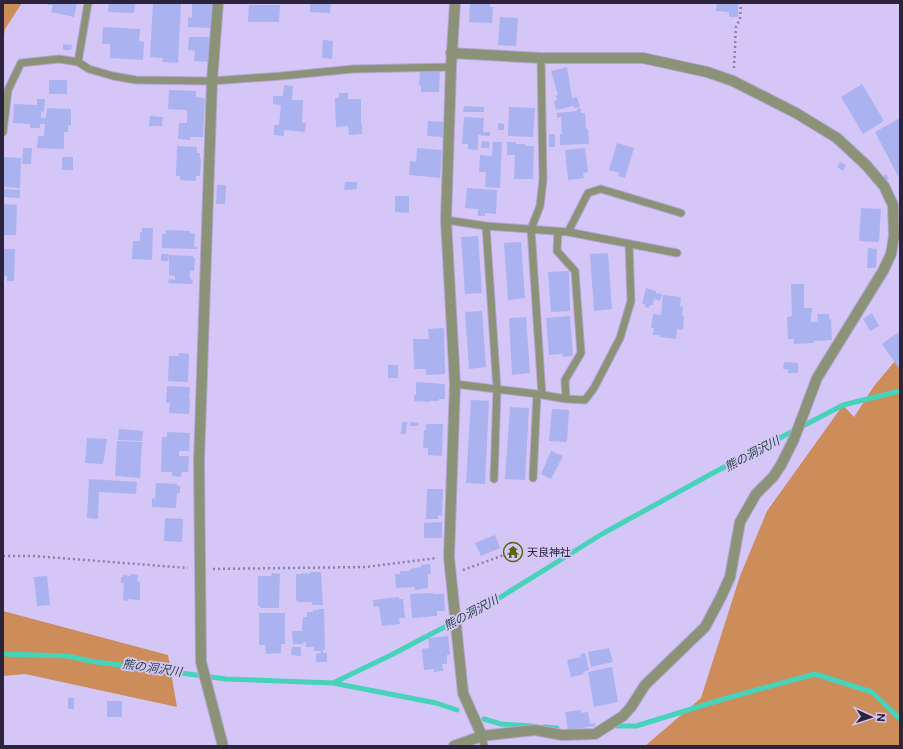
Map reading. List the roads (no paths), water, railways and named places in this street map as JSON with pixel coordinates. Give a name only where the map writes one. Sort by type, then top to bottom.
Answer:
[{"type":"street","points":[[218,3],[212,81],[199,461],[202,662],[223,746]]},
{"type":"street","points":[[455,3],[451,53],[446,220],[455,384],[449,557],[463,693],[482,736]]},
{"type":"street","points":[[451,53],[541,58],[643,58],[707,72],[733,81],[796,113],[837,138],[866,165],[884,186],[893,205],[894,236],[891,254],[883,271],[817,378],[794,439],[773,478],[756,494],[740,522],[730,577],[721,597],[704,627],[645,685],[631,707],[623,716],[595,734],[562,735],[535,730],[482,736],[454,746]]},
{"type":"lane","points":[[78,62],[88,3]]},
{"type":"lane","points":[[533,478],[540,394],[531,229],[540,206],[543,180],[541,58]]},
{"type":"lane","points":[[3,132],[8,90],[21,63],[59,59],[78,62],[89,69],[113,76],[136,80],[212,81],[353,69],[451,67]]},
{"type":"lane","points":[[568,232],[588,193],[601,189],[681,214]]},
{"type":"lane","points":[[446,220],[486,226],[568,232],[677,253]]},
{"type":"lane","points":[[486,226],[498,389],[494,479]]},
{"type":"lane","points":[[558,231],[557,251],[575,271],[581,354],[565,380],[566,399]]},
{"type":"lane","points":[[455,384],[540,394],[566,399],[585,400],[594,388],[620,338],[631,301],[629,244]]},
{"type":"lane","points":[[482,736],[484,746]]},
{"type":"waterway","name":"熊の洞沢川","points":[[3,654],[67,656],[90,661],[226,679],[333,683],[391,655],[496,600],[602,534],[713,473],[843,405],[900,391]]},
{"type":"waterway","points":[[618,726],[636,726],[727,698],[815,674],[872,692],[900,719]]},
{"type":"waterway","points":[[333,683],[436,703],[457,710]]},
{"type":"waterway","points":[[484,719],[501,724],[532,726]]},
{"type":"waterway","points":[[544,727],[557,728]]},
{"type":"place","name":"天良神社","points":[[513,552]]}]
